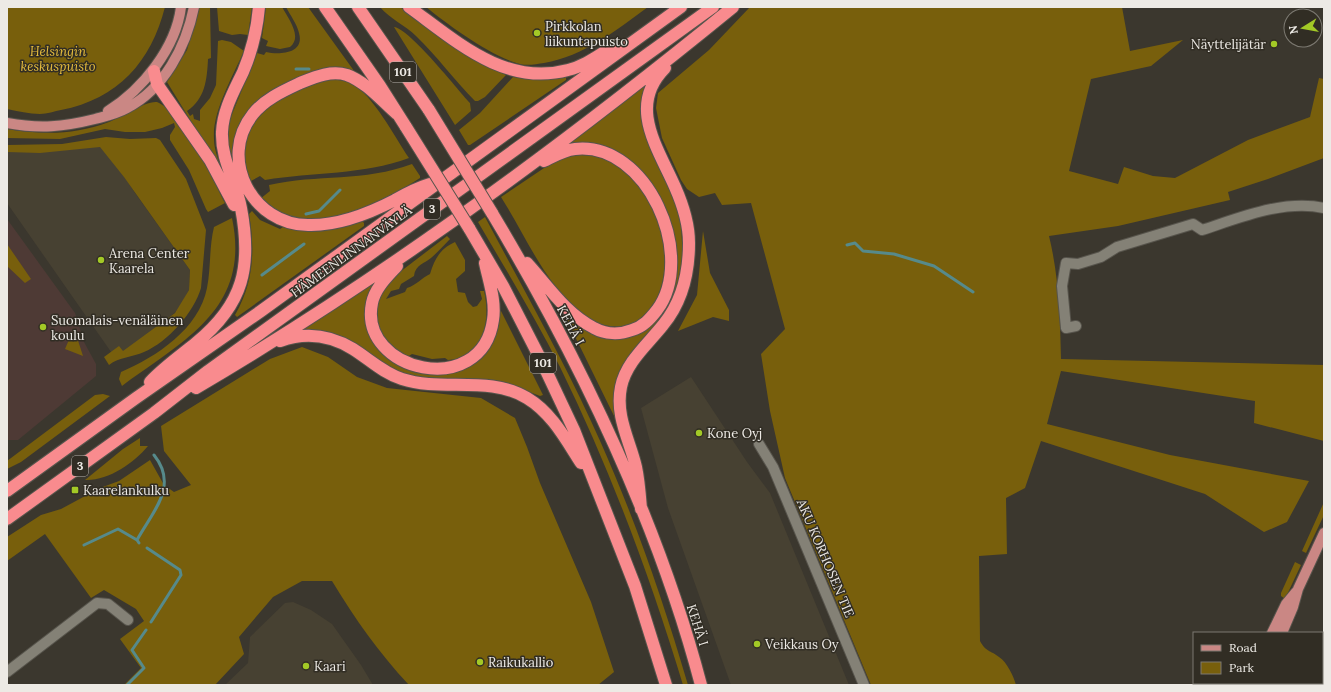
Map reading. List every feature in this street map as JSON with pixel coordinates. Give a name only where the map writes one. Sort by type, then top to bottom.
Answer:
[{"type":"highway","points":[[136,398],[165,366],[202,337],[223,315],[230,305],[241,282],[245,266],[246,237],[240,206],[222,146],[222,130],[233,92],[253,46],[259,7]]},
{"type":"highway","name":"101","points":[[324,7],[380,86],[469,228],[541,360],[574,430],[635,586],[666,685]]},
{"type":"highway","name":"KEHÄ I","points":[[358,7],[429,110],[514,249],[567,347],[599,411],[641,509],[667,575],[701,685]]},
{"type":"highway","points":[[409,7],[484,59],[520,73],[537,74],[568,70],[587,62],[681,7]]},
{"type":"highway","name":"HÄMEENLINNANVÄYLÄ","points":[[7,491],[136,398],[199,355],[681,7]]},
{"type":"highway","name":"HÄMEENLINNANVÄYLÄ","points":[[7,520],[154,414],[214,367],[712,7]]},
{"type":"highway","points":[[154,414],[262,348],[412,251],[525,169],[733,7]]},
{"type":"highway","points":[[641,509],[636,467],[626,439],[622,416],[621,388],[625,374],[635,359],[664,324],[675,307],[686,274],[689,241],[685,215],[680,200],[652,136],[647,112],[648,98],[653,82],[659,74],[700,34]]},
{"type":"highway","points":[[154,71],[157,84],[210,160],[243,225]]},
{"type":"highway","points":[[397,114],[361,82],[345,75],[320,75],[290,88],[269,99],[252,114],[247,123],[241,141],[238,159],[239,170],[247,190],[260,207],[269,213],[284,221],[307,226],[344,221],[388,203],[414,188],[437,182]]},
{"type":"highway","points":[[514,249],[572,313],[582,322],[606,333],[627,332],[646,323],[661,304],[670,277],[672,252],[662,212],[647,188],[628,167],[604,152],[576,149],[554,156],[525,169]]},
{"type":"highway","points":[[412,251],[379,287],[372,303],[371,317],[379,340],[386,349],[410,364],[436,369],[457,366],[476,356],[484,347],[490,334],[494,307],[481,250]]},
{"type":"highway","points":[[262,348],[293,336],[321,336],[334,339],[353,348],[396,377],[423,384],[481,385],[513,392],[526,397],[548,415],[593,480]]},
{"type":"main road","points":[[96,118],[119,104],[154,71],[174,30],[181,7]]},
{"type":"main road","points":[[7,123],[43,128],[62,126],[110,116],[140,100],[157,84],[173,64],[186,39],[194,7]]},
{"type":"main road","points":[[1282,632],[1293,607],[1298,589],[1324,533]]},
{"type":"main road","points":[[1272,632],[1286,604],[1298,589]]},
{"type":"street","points":[[1076,326],[1066,328],[1062,286],[1066,263],[1078,264],[1096,259],[1117,247],[1193,224],[1202,230],[1278,208],[1315,206],[1324,208]]},
{"type":"street","name":"AKU KORHOSEN TIE","points":[[759,444],[773,467],[864,685]]},
{"type":"street","points":[[7,672],[97,603],[108,604],[128,620]]},
{"type":"shaded area","points":[[101,140],[135,193],[190,270],[189,290],[179,309],[146,337],[116,359],[7,203],[7,151]]},
{"type":"shaded area","name":"Suomalais-venäläinen koulu","points":[[7,219],[75,313],[84,342],[96,364],[96,376],[18,440],[7,440]]},
{"type":"shaded area","points":[[691,377],[747,462],[770,493],[849,685],[731,685],[668,508],[641,408]]},
{"type":"shaded area","points":[[293,602],[311,610],[332,624],[373,685],[225,685],[248,663],[250,637],[285,603]]},
{"type":"green space","name":"Helsingin keskuspuisto","points":[[7,7],[165,7],[159,27],[151,45],[141,61],[129,75],[115,87],[99,97],[81,105],[40,114],[7,109]]},
{"type":"green space","points":[[199,7],[210,7],[211,58],[208,59],[206,82],[201,95],[198,101],[187,111],[190,116],[193,114],[194,119],[200,121],[200,110],[210,98],[216,85],[218,41],[222,40],[231,42],[244,51],[224,94],[214,128],[215,147],[222,172],[167,82],[187,50]]},
{"type":"green space","points":[[217,7],[252,7],[248,35],[232,35],[219,31]]},
{"type":"green space","points":[[266,7],[282,7],[291,22],[295,33],[295,38],[294,43],[290,47],[280,49],[266,46],[268,41],[262,38]]},
{"type":"green space","points":[[286,7],[308,7],[357,75],[341,67],[326,68],[270,93],[235,153],[229,154],[227,136],[230,119],[257,53],[264,55],[266,52],[290,52],[295,49],[300,40],[298,30]]},
{"type":"green space","points":[[380,7],[400,7],[429,29],[475,60],[506,75],[485,97],[475,101],[416,36],[388,15]]},
{"type":"green space","name":"Pirkkolan liikuntapuisto","points":[[426,7],[648,7],[586,49],[559,60],[526,65],[509,60],[484,48],[446,23]]},
{"type":"green space","points":[[750,7],[1122,7],[1130,51],[1183,40],[1151,66],[1091,79],[1069,171],[1118,184],[1124,167],[1153,176],[1175,178],[1248,140],[1310,117],[1319,78],[1324,79],[1324,158],[1228,192],[1230,200],[1118,226],[1049,236],[1057,282],[1061,359],[1324,365],[1324,441],[1254,423],[1255,401],[1061,371],[1047,424],[1170,455],[1309,481],[1287,522],[1264,532],[1205,494],[1041,441],[1025,488],[1006,498],[1007,554],[979,556],[980,641],[986,649],[1005,662],[1016,685],[871,685],[785,478],[770,411],[761,354],[785,329],[751,203],[722,205],[715,193],[699,197],[687,189],[681,180],[662,138],[656,108],[658,93],[709,50]]},
{"type":"green space","points":[[394,27],[401,30],[422,48],[470,103],[471,111],[455,125]]},
{"type":"green space","points":[[566,76],[566,80],[470,145],[468,145],[459,130],[480,113],[513,77],[542,80]]},
{"type":"green space","points":[[329,79],[351,83],[368,97],[383,117],[409,158],[356,170],[265,180],[260,176],[251,181],[244,161],[245,143],[251,127],[262,114],[277,102],[294,92]]},
{"type":"green space","points":[[646,84],[644,92],[681,222],[683,263],[675,295],[662,319],[636,349],[615,418],[565,316],[595,335],[608,339],[626,338],[639,334],[668,300],[664,207],[655,189],[641,172],[609,147],[590,143],[569,143]]},
{"type":"green space","points":[[157,102],[166,108],[185,131],[225,203],[208,212],[206,209],[189,170],[170,140],[170,135],[175,127],[174,123],[162,128],[145,132],[125,132],[105,129],[60,139],[7,138],[7,129],[59,133],[84,129],[109,122],[146,104]]},
{"type":"green space","points":[[106,137],[130,139],[156,138],[160,140],[186,179],[206,230],[201,288],[193,307],[171,334],[162,341],[140,354],[117,360],[109,365],[104,357],[119,346],[123,351],[175,313],[189,290],[190,270],[124,177],[100,147],[40,153],[7,152],[7,145],[62,144]]},
{"type":"green space","points":[[577,155],[595,156],[614,164],[631,176],[644,194],[655,214],[662,235],[665,257],[663,279],[657,298],[644,316],[630,325],[608,326],[598,323],[588,318],[570,303],[547,275],[501,197],[553,162],[561,158]]},
{"type":"green space","points":[[412,164],[420,178],[389,197],[372,205],[336,217],[300,219],[282,215],[260,199],[270,191],[269,185],[305,180],[359,176],[394,170]]},
{"type":"green space","points":[[252,211],[260,220],[280,229],[283,227],[304,230],[322,230],[361,220],[364,223],[364,226],[237,317],[235,315],[246,290],[251,266],[252,240],[249,214]]},
{"type":"green space","points":[[485,217],[560,357],[601,443],[649,563],[688,685],[683,685],[643,563],[596,444],[550,348],[478,222]]},
{"type":"green space","points":[[232,218],[235,249],[232,276],[222,299],[208,318],[190,336],[122,386],[119,379],[121,372],[161,350],[186,329],[195,316],[202,303],[207,288],[211,242],[214,227]]},
{"type":"green space","points":[[703,231],[710,273],[729,310],[729,321],[713,317],[678,331],[697,295]]},
{"type":"green space","points":[[447,236],[450,239],[431,258],[416,269],[414,276],[401,284],[399,289],[391,291],[386,299],[405,292],[407,288],[430,274],[434,263],[442,251],[455,242],[465,260],[465,271],[456,279],[458,292],[465,293],[468,302],[473,307],[477,306],[482,299],[480,291],[484,291],[486,314],[482,336],[477,346],[470,353],[460,358],[448,360],[445,358],[432,359],[412,354],[409,356],[399,353],[391,347],[378,328],[377,305],[383,288],[396,275]]},
{"type":"green space","points":[[7,244],[31,279],[25,283],[7,266]]},
{"type":"green space","points":[[373,282],[375,283],[367,307],[366,322],[374,343],[390,359],[411,370],[435,374],[458,370],[478,360],[493,340],[499,312],[501,311],[543,395],[540,396],[511,385],[433,380],[405,374],[389,367],[333,334],[315,330],[301,330]]},
{"type":"green space","points":[[74,328],[83,356],[65,349]]},
{"type":"green space","points":[[302,347],[328,357],[357,377],[387,388],[481,398],[515,418],[540,483],[591,602],[614,672],[598,685],[409,685],[368,635],[332,581],[302,581],[273,597],[239,637],[244,654],[215,685],[124,685],[141,668],[120,639],[144,621],[136,609],[104,590],[91,598],[45,534],[7,561],[7,537],[41,515],[61,509],[100,488],[119,481],[150,460],[164,485],[174,492],[191,485],[164,451],[161,426],[270,359]]},
{"type":"green space","points":[[103,394],[110,396],[21,462],[7,469],[7,461],[95,395]]},
{"type":"green space","points":[[140,438],[140,446],[148,446],[135,459],[120,470],[103,478],[85,480],[123,449]]},
{"type":"green space","points":[[1324,502],[1324,515],[1306,553],[1302,551]]},
{"type":"green space","points":[[1295,562],[1301,565],[1285,599],[1281,596],[1281,593]]},
{"type":"waterway","points":[[296,69],[309,69]]},
{"type":"waterway","points":[[306,214],[319,211],[340,190]]},
{"type":"waterway","points":[[847,245],[855,243],[863,251],[894,254],[934,266],[973,292]]},
{"type":"waterway","points":[[262,275],[304,244]]},
{"type":"waterway","points":[[137,540],[156,509],[164,488],[164,477],[161,466],[154,455]]},
{"type":"waterway","points":[[84,545],[118,529],[137,540],[139,543]]},
{"type":"waterway","points":[[147,548],[180,570],[181,575],[151,622]]},
{"type":"waterway","points":[[127,685],[144,668],[132,650],[146,630]]},
{"type":"place","name":"Pirkkolan liikuntapuisto","points":[[537,33]]},
{"type":"place","name":"Näyttelijätär","points":[[1274,44]]},
{"type":"place","name":"Arena Center Kaarela","points":[[101,260]]},
{"type":"place","name":"Suomalais-venäläinen koulu","points":[[43,327]]},
{"type":"place","name":"Kone Oyj","points":[[699,433]]},
{"type":"place","name":"Kaarelankulku","points":[[75,490]]},
{"type":"place","name":"Veikkaus Oy","points":[[757,644]]},
{"type":"place","name":"Raikukallio","points":[[480,662]]},
{"type":"place","name":"Kaari","points":[[306,666]]}]
